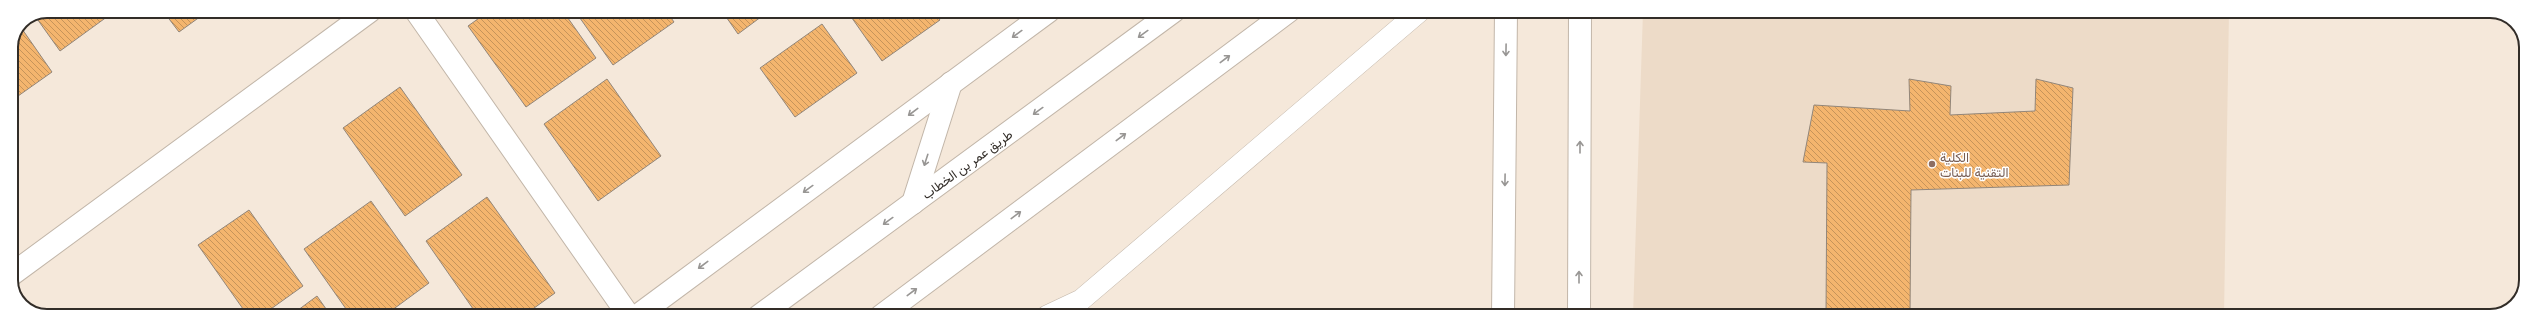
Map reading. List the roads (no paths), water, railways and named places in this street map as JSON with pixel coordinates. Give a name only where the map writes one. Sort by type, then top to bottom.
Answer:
[{"type":"street","points":[[18,271],[361,18]]},
{"type":"street","points":[[421,18],[624,309]]},
{"type":"street","points":[[646,309],[1039,18]]},
{"type":"street","name":"طريق عمر بن الخطاب","points":[[769,309],[1165,18]]},
{"type":"street","points":[[890,309],[1280,18]]},
{"type":"street","points":[[1503,309],[1506,18]]},
{"type":"street","points":[[1579,309],[1580,18]]},
{"type":"street","points":[[913,204],[951,83]]},
{"type":"lane","points":[[1062,309],[1081,300],[1412,18]]},
{"type":"place","name":"الكلية التقنية للبنات","points":[[1932,164]]}]
